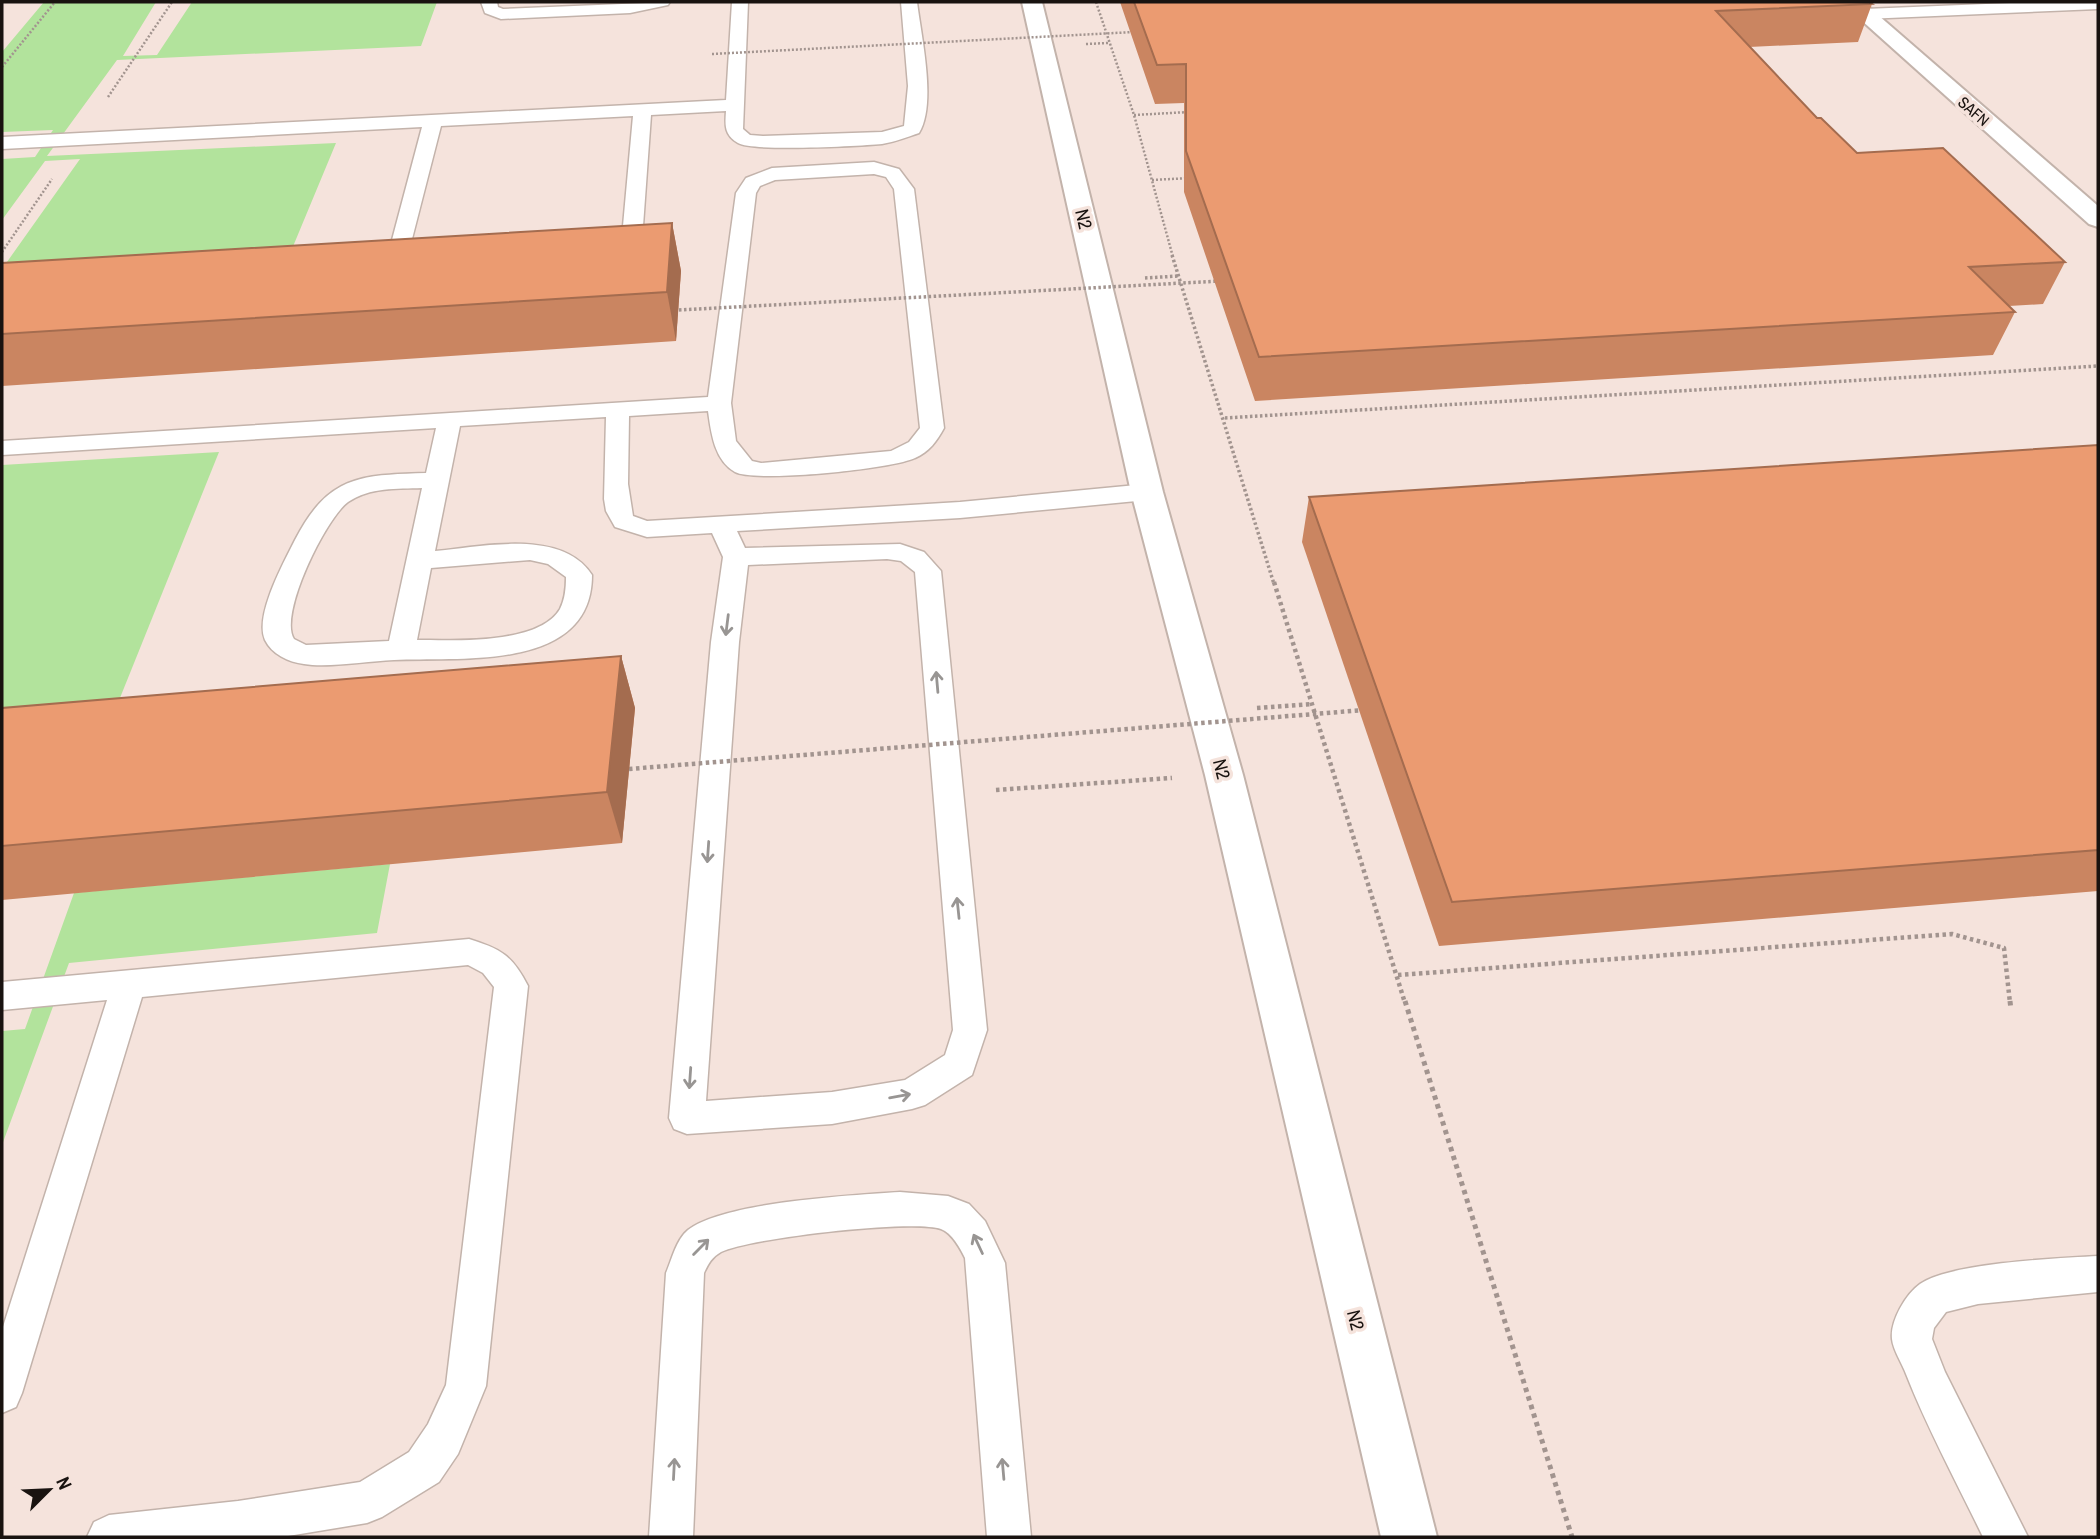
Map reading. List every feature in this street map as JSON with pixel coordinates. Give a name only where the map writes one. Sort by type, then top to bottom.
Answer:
[{"type":"main road","name":"N2","points":[[1032,2],[1147,492],[1223,775],[1409,1537]]},
{"type":"main road","name":"SAFN","points":[[1858,8],[2098,219]]},
{"type":"lane","points":[[489,2],[491,10],[501,14],[630,8],[662,2]]},
{"type":"lane","points":[[740,2],[734,130],[738,136],[763,142],[884,138],[912,129],[916,123],[917,96],[909,2]]},
{"type":"lane","points":[[1858,8],[2098,4]]},
{"type":"lane","points":[[2,143],[735,105]]},
{"type":"lane","points":[[581,247],[611,242],[626,236],[633,226],[642,111]]},
{"type":"lane","points":[[433,120],[402,240],[408,247],[427,251],[451,251]]},
{"type":"lane","points":[[874,168],[890,170],[897,175],[904,189],[932,428],[926,442],[914,451],[895,458],[761,470],[744,467],[734,458],[724,441],[719,403],[746,193],[753,182],[772,174],[836,169],[874,168]]},
{"type":"lane","points":[[2,448],[719,403]]},
{"type":"lane","points":[[618,411],[616,502],[620,518],[628,525],[647,529],[960,510],[1147,492]]},
{"type":"lane","points":[[401,650],[449,420]]},
{"type":"lane","points":[[420,560],[530,552],[548,554],[566,561],[579,575],[579,598],[565,621],[538,637],[498,646],[305,655],[286,648],[277,637],[275,623],[297,563],[326,508],[344,494],[361,487],[436,480]]},
{"type":"lane","points":[[721,525],[736,557],[724,642],[687,1118],[832,1108],[912,1094],[960,1065],[970,1030],[946,794],[928,572],[920,561],[906,552],[736,557]]},
{"type":"lane","points":[[2,996],[469,952],[489,959],[503,970],[511,986],[466,1386],[443,1439],[424,1467],[367,1502],[238,1523],[109,1537]]},
{"type":"lane","points":[[2,1393],[129,983]]},
{"type":"lane","points":[[671,1537],[685,1273],[693,1255],[704,1241],[733,1228],[849,1213],[920,1208],[950,1214],[975,1235],[986,1263],[1009,1537]]},
{"type":"lane","points":[[2006,1537],[1931,1385],[1912,1339],[1915,1321],[1934,1297],[1978,1285],[2098,1274]]},
{"type":"path","points":[[2,67],[55,2]]},
{"type":"path","points":[[1096,2],[1134,115],[1178,276],[1225,418],[1572,1537]]},
{"type":"path","points":[[712,54],[1145,31]]},
{"type":"path","points":[[1134,115],[1189,112]]},
{"type":"path","points":[[1152,180],[1194,178]]},
{"type":"path","points":[[679,310],[1229,281]]},
{"type":"path","points":[[1225,418],[2098,366]]},
{"type":"path","points":[[629,769],[1373,709]]},
{"type":"path","points":[[946,794],[1223,775]]},
{"type":"path","points":[[1398,975],[1952,934],[2004,947],[2011,1010]]},
{"type":"green space","points":[[44,2],[156,2],[123,56],[157,55],[192,2],[437,2],[421,46],[117,60],[47,156],[336,143],[272,297],[2,269],[80,159],[45,161],[2,220],[2,159],[35,157],[53,130],[2,132],[2,52]]},
{"type":"green space","points":[[219,452],[97,755],[2,763],[2,465]]},
{"type":"green space","points":[[390,864],[377,933],[69,963],[2,1145],[2,1031],[25,1029],[74,893]]},
{"type":"building","points":[[1134,2],[1869,2],[1872,4],[1716,11],[1817,118],[1821,118],[1857,153],[1943,148],[2065,262],[1969,267],[2015,312],[1259,357],[1186,151],[1186,64],[1157,65]]},
{"type":"building","points":[[672,223],[667,292],[2,334],[2,263]]},
{"type":"building","points":[[2098,445],[2098,850],[1452,902],[1309,497]]},
{"type":"building","points":[[621,656],[607,792],[2,846],[2,708]]}]
